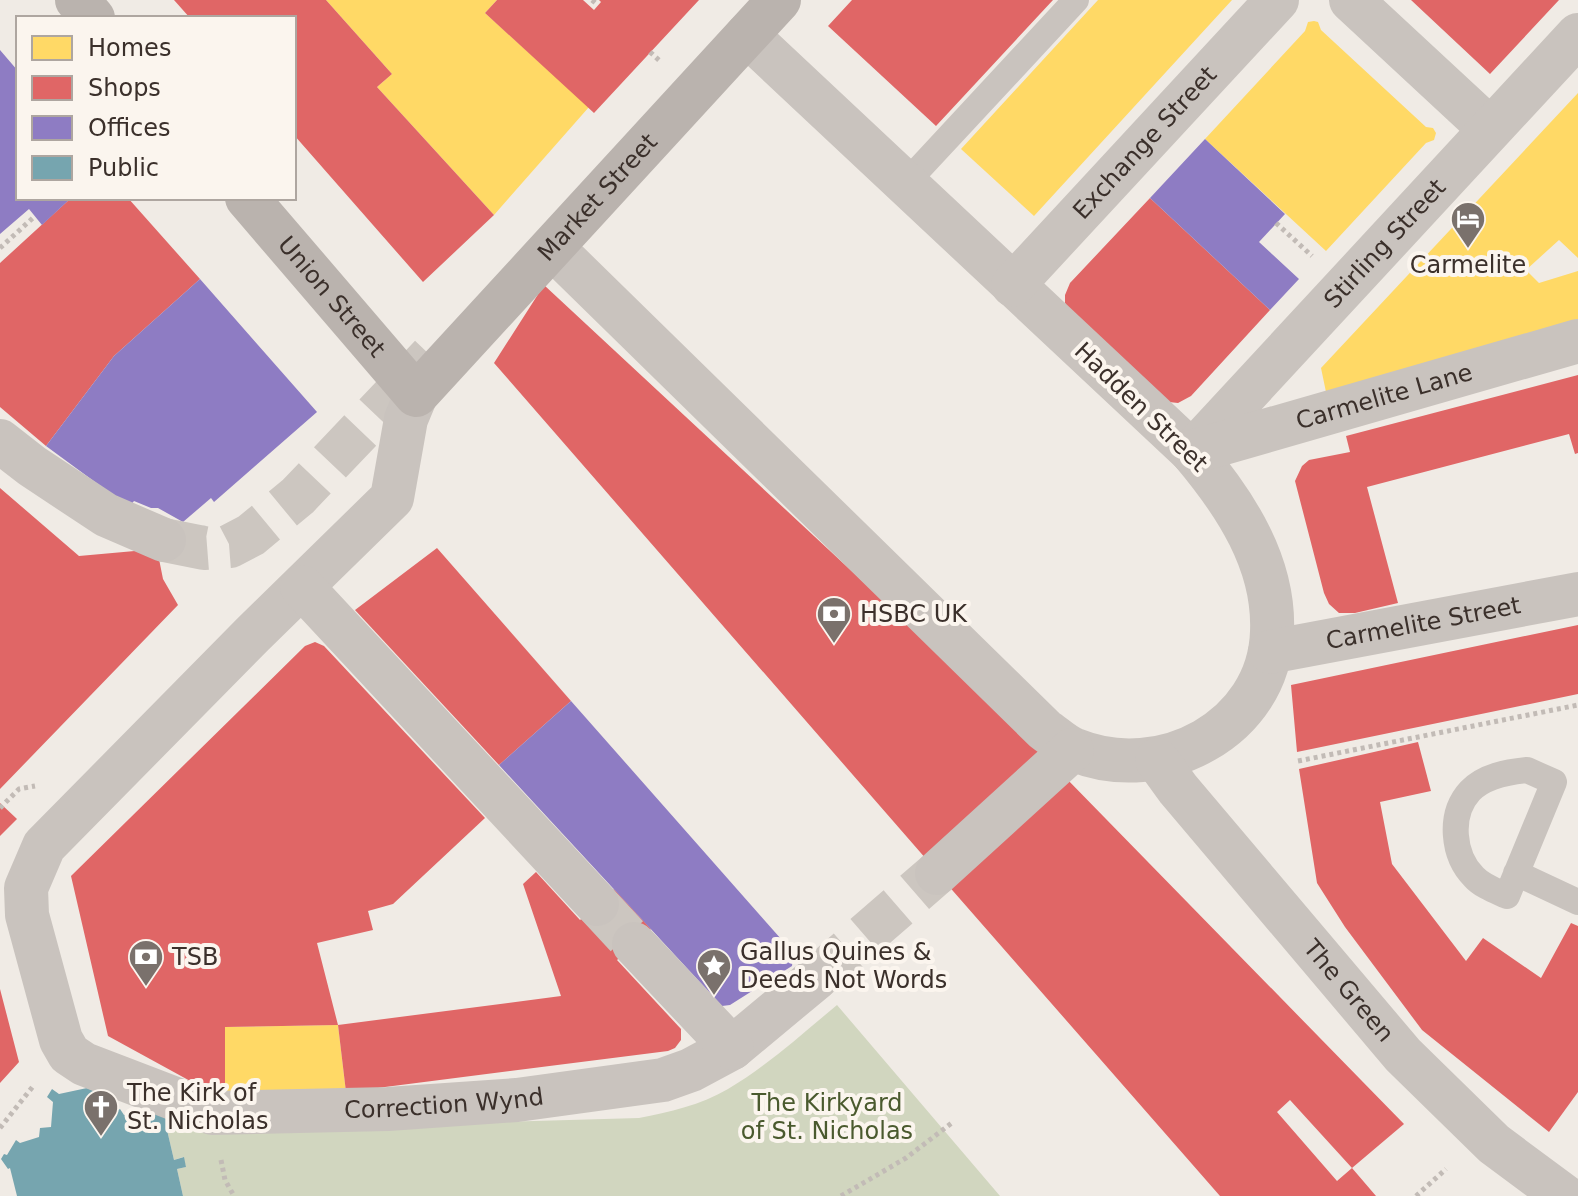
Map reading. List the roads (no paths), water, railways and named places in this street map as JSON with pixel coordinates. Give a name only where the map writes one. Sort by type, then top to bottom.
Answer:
[{"type":"street","points":[[77,0],[91,16]]},
{"type":"street","name":"Market Street","points":[[416,395],[779,0]]},
{"type":"street","name":"Exchange Street","points":[[1013,285],[1277,0]]},
{"type":"street","points":[[1351,0],[1490,129]]},
{"type":"street","name":"Hadden Street","points":[[747,35],[1192,452],[1213,477],[1252,538],[1271,607],[1270,652],[1262,681],[1234,722],[1187,750],[1157,760],[1095,756],[1072,750]]},
{"type":"street","name":"Stirling Street","points":[[1192,452],[1578,36]]},
{"type":"street","name":"Union Street","points":[[249,200],[416,395]]},
{"type":"street","points":[[568,263],[1045,730],[1072,750],[937,873]]},
{"type":"street","name":"Carmelite Lane","points":[[1192,452],[1578,341]]},
{"type":"street","points":[[416,395],[406,419],[392,498],[302,587],[597,904]]},
{"type":"street","points":[[16,454],[106,515],[164,540]]},
{"type":"street","name":"Correction Wynd","points":[[302,587],[44,846],[26,888],[27,915],[61,1040],[69,1054],[84,1064],[212,1113],[388,1109],[517,1100],[663,1080],[701,1066],[732,1048],[815,979]]},
{"type":"street","name":"Carmelite Street","points":[[1270,652],[1578,594]]},
{"type":"street","name":"The Green","points":[[1157,760],[1198,813],[1403,1055],[1494,1144],[1564,1196]]},
{"type":"street","points":[[634,944],[732,1048]]},
{"type":"lane","points":[[905,184],[1076,0]]},
{"type":"lane","points":[[1527,770],[1554,782],[1516,873],[1507,896],[1475,879],[1463,862],[1455,838],[1457,813],[1469,791],[1493,776],[1527,770]]},
{"type":"lane","points":[[1516,873],[1578,902]]},
{"type":"tunnel","points":[[164,540],[204,548],[230,546],[251,535],[298,496],[431,356]]},
{"type":"tunnel","points":[[815,979],[937,873]]},
{"type":"tunnel","points":[[597,904],[634,944]]},
{"type":"place","name":"Carmelite","points":[[1468,250]]},
{"type":"place","name":"HSBC UK","points":[[834,645]]},
{"type":"place","name":"TSB","points":[[146,988]]},
{"type":"place","name":"Gallus Quines & Deeds Not Words","points":[[714,997]]},
{"type":"place","name":"The Kirk of St. Nicholas","points":[[101,1138]]},
{"type":"park label","name":"The Kirkyard of St. Nicholas","points":[[827,1117]]}]
